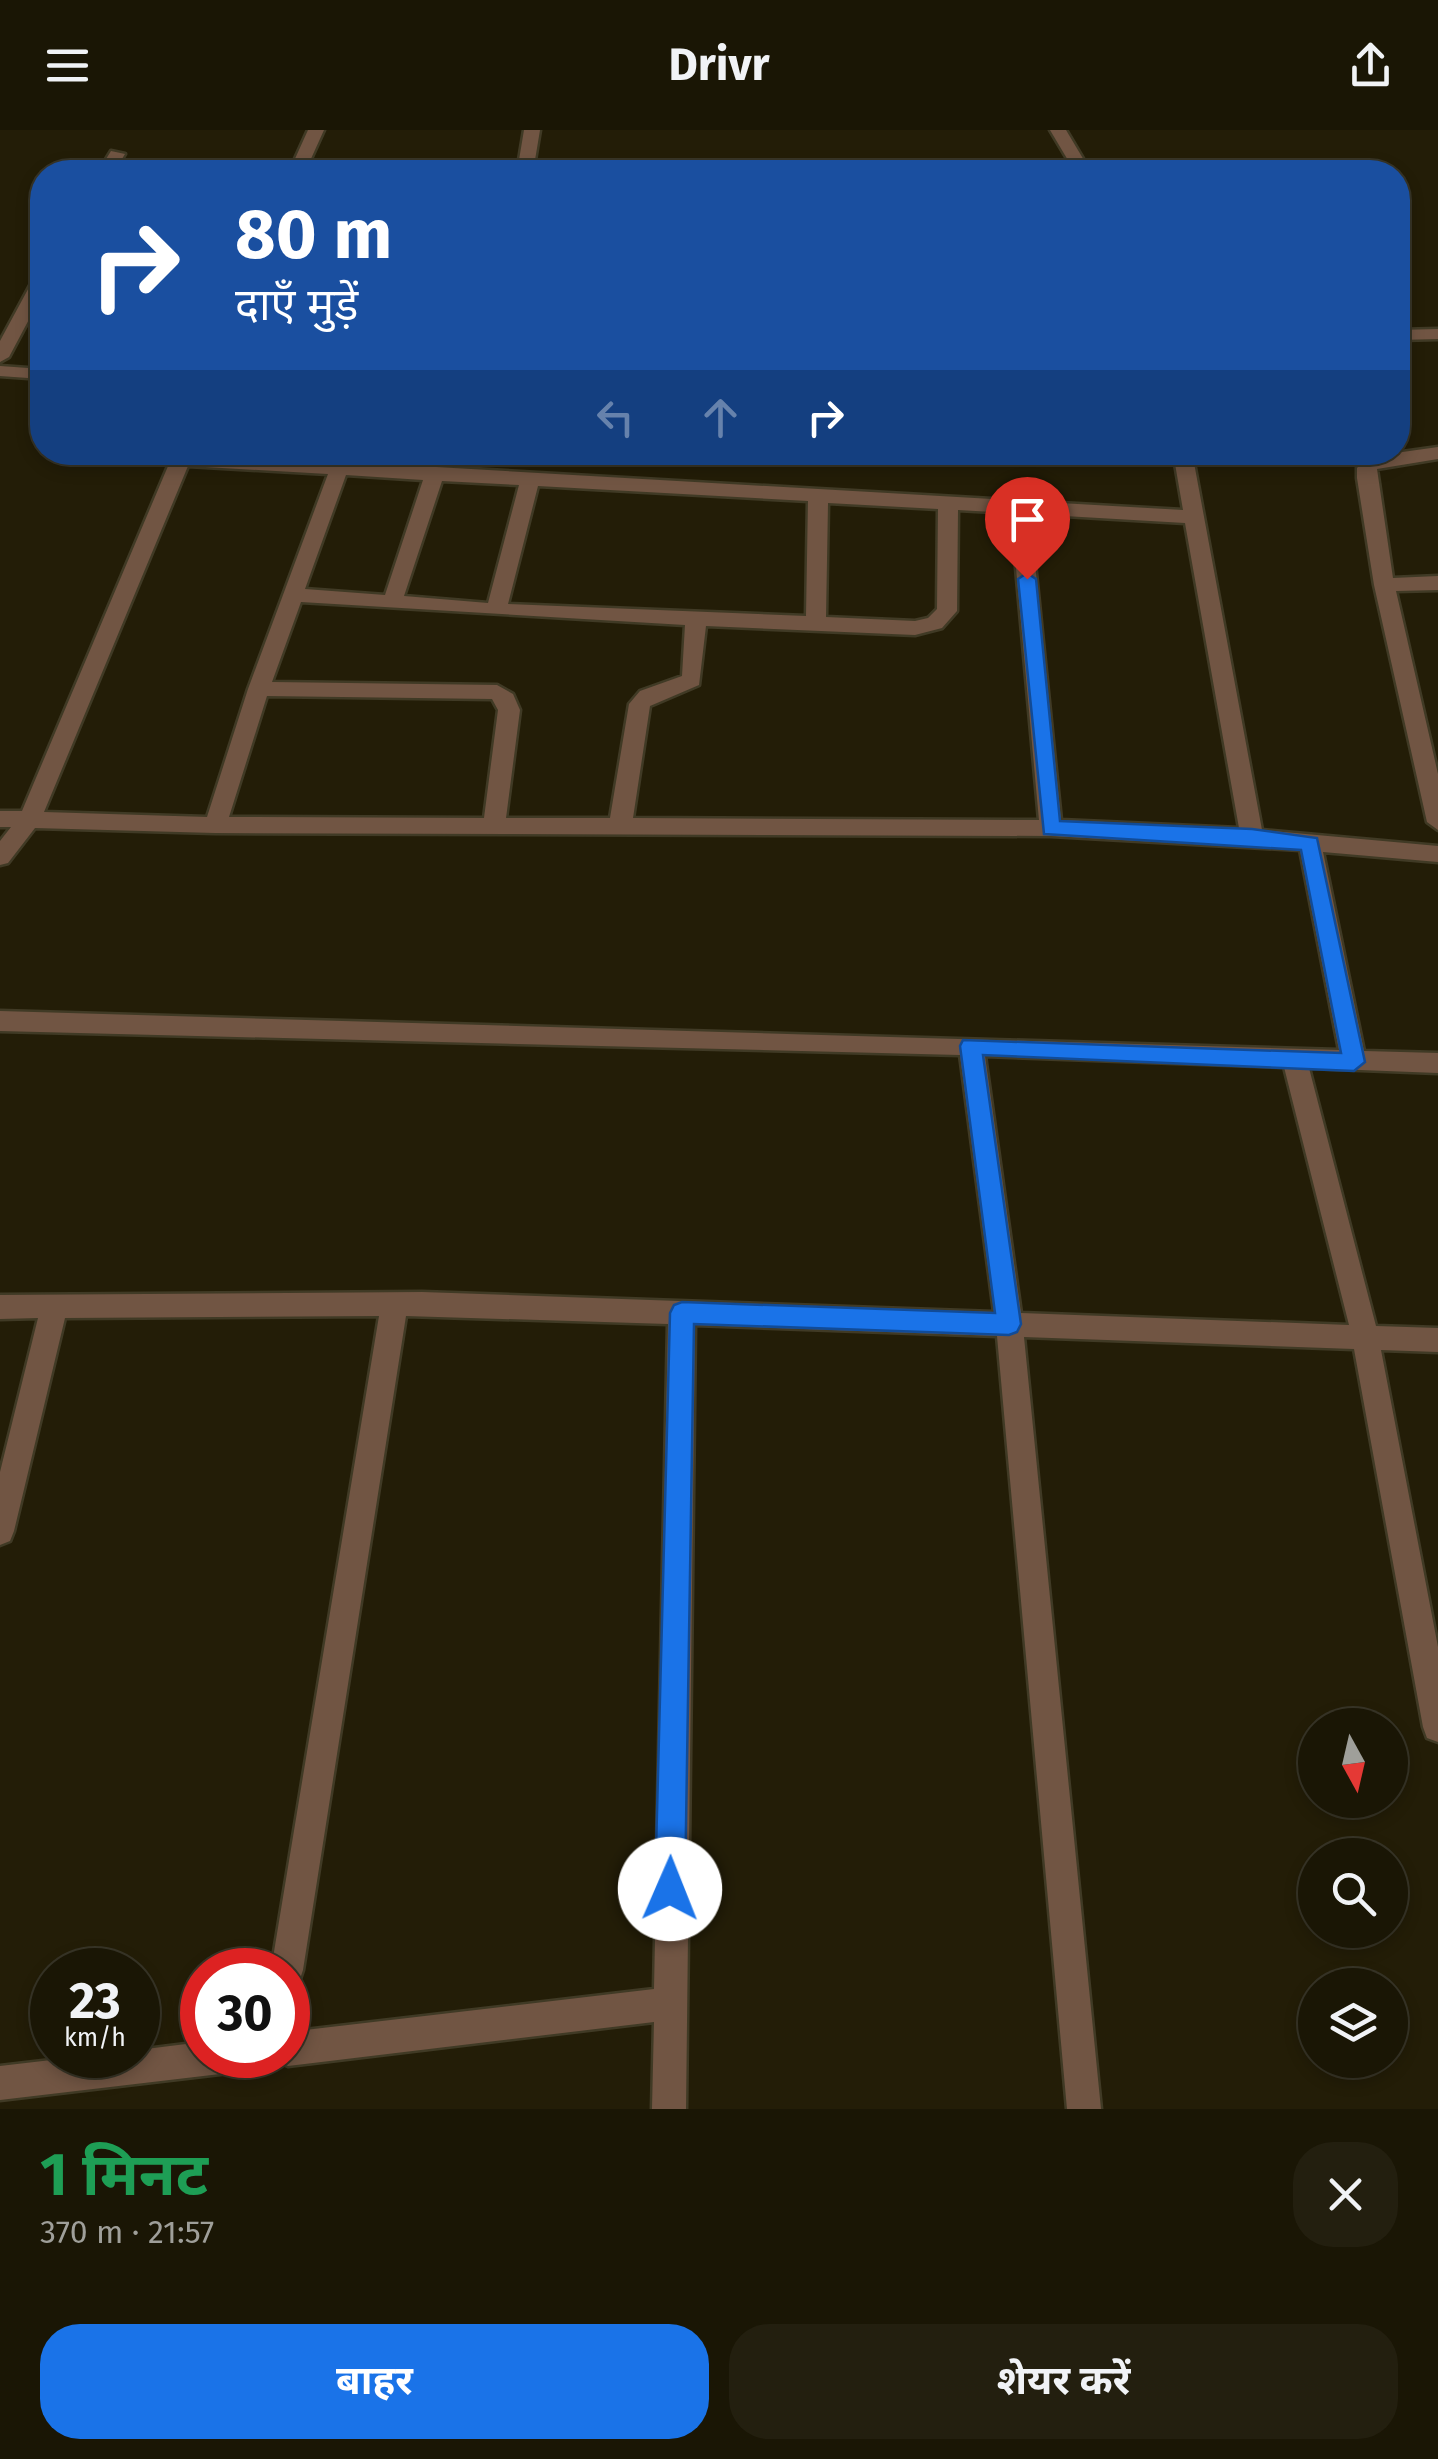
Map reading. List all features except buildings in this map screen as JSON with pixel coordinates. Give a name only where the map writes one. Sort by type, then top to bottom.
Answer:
[{"type":"street","points":[[302,160],[316,130]]},
{"type":"street","points":[[527,160],[532,130]]},
{"type":"street","points":[[1058,130],[1077,160]]},
{"type":"street","points":[[113,160],[117,154]]},
{"type":"street","points":[[0,357],[30,302]]},
{"type":"street","points":[[1410,335],[1438,334]]},
{"type":"street","points":[[0,372],[30,373]]},
{"type":"street","points":[[1410,455],[1438,453]]},
{"type":"street","points":[[0,857],[30,819],[178,465]]},
{"type":"street","points":[[291,465],[1192,517]]},
{"type":"street","points":[[1184,465],[1252,836]]},
{"type":"street","points":[[1370,465],[1367,468],[1384,585],[1438,822]]},
{"type":"street","points":[[214,825],[339,469]]},
{"type":"street","points":[[392,603],[434,475]]},
{"type":"street","points":[[496,610],[530,479]]},
{"type":"street","points":[[816,626],[818,494]]},
{"type":"street","points":[[293,594],[496,610],[916,628],[934,622],[947,611],[948,503]]},
{"type":"street","points":[[1020,508],[1051,828]]},
{"type":"street","points":[[1384,585],[1438,583]]},
{"type":"street","points":[[620,827],[640,704],[647,696],[687,685],[692,680],[696,620]]},
{"type":"street","points":[[259,688],[496,692],[510,710],[494,824]]},
{"type":"street","points":[[0,819],[214,825],[1051,828],[1252,836],[1438,854]]},
{"type":"street","points":[[1310,843],[1354,1062]]},
{"type":"street","points":[[0,1021],[971,1046],[1438,1063]]},
{"type":"street","points":[[971,1046],[1009,1324],[1084,2109]]},
{"type":"street","points":[[1294,1059],[1365,1336],[1438,1727]]},
{"type":"street","points":[[0,1307],[394,1305],[1438,1340]]},
{"type":"street","points":[[291,1948],[394,1305]]},
{"type":"street","points":[[0,1531],[54,1307]]},
{"type":"street","points":[[668,2109],[682,1313]]},
{"type":"street","points":[[310,2046],[668,2004]]},
{"type":"street","points":[[0,2083],[180,2062]]},
{"type":"route","points":[[670,1889],[682,1313],[1009,1324],[971,1046],[1354,1062],[1310,843],[1252,836],[1051,828],[1027,579]]}]
